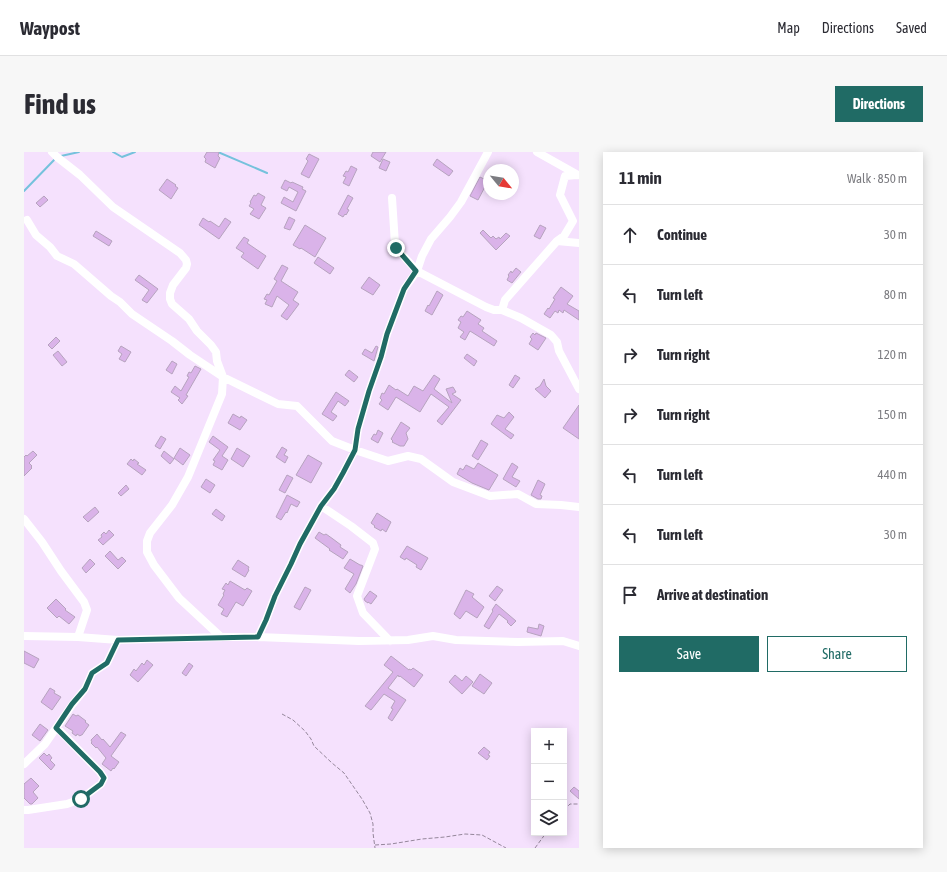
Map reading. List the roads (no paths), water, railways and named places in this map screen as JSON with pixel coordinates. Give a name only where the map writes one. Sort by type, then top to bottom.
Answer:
[{"type":"street","points":[[52,152],[80,175],[113,207],[180,253],[186,260],[186,268],[173,285],[170,293],[170,299],[172,304],[189,318],[197,331],[212,345],[216,352],[217,361],[223,377],[222,394],[188,477],[172,505],[150,533],[147,541],[147,552],[154,565],[179,598],[221,637]]},
{"type":"street","points":[[258,637],[275,596],[300,544],[321,506],[334,489],[355,450],[358,429],[369,391],[381,357],[387,334],[404,289],[416,271],[431,239],[461,202],[488,152]]},
{"type":"street","points":[[537,152],[578,175]]},
{"type":"street","points":[[502,310],[505,300],[557,241],[564,236],[573,222],[560,195],[565,176],[578,175]]},
{"type":"street","points":[[392,198],[396,248],[416,271],[486,307],[494,310],[502,310],[521,318],[551,335],[557,342],[559,351],[579,389]]},
{"type":"street","points":[[27,220],[36,235],[50,247],[57,256],[74,264],[120,302],[132,314],[223,377],[278,404],[297,406],[332,441],[388,461],[408,456],[421,459],[453,482],[490,496],[518,494],[536,504],[579,507]]},
{"type":"street","points":[[557,241],[579,243]]},
{"type":"street","points":[[321,506],[373,543],[375,549],[357,596],[362,613],[390,641]]},
{"type":"street","points":[[24,519],[84,602],[87,610],[78,637]]},
{"type":"street","points":[[24,636],[78,637],[118,640],[258,637],[390,641],[433,636],[456,640],[518,642],[563,641],[579,646]]},
{"type":"street","points":[[24,764],[45,744],[72,704],[85,689],[92,673],[107,663],[118,640]]},
{"type":"street","points":[[24,810],[67,804],[81,799],[101,784],[104,778],[100,772],[56,728]]},
{"type":"waterway","points":[[61,156],[79,152]]},
{"type":"waterway","points":[[113,152],[122,157],[135,152]]},
{"type":"waterway","points":[[218,152],[267,173]]},
{"type":"waterway","points":[[24,191],[55,159]]}]
